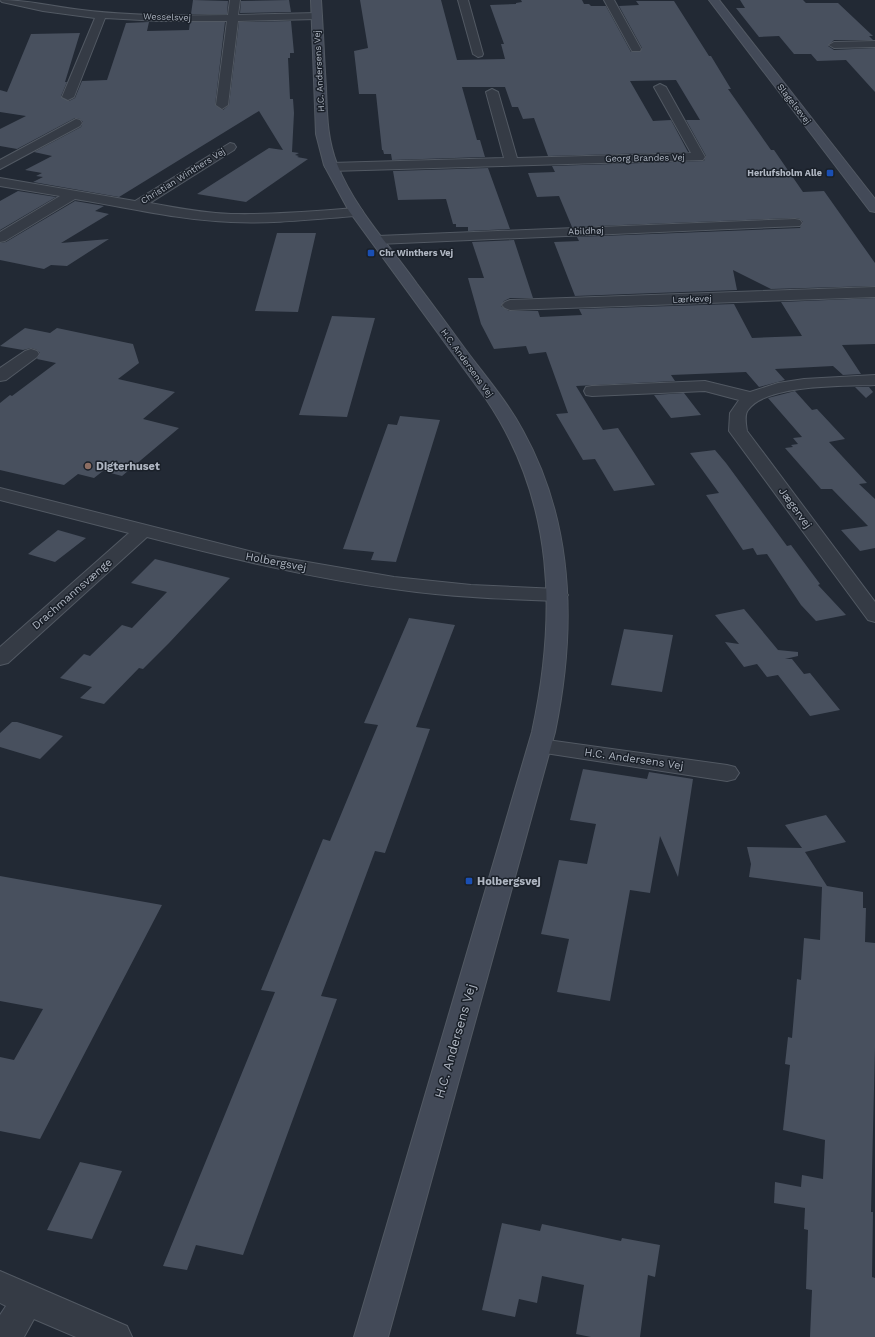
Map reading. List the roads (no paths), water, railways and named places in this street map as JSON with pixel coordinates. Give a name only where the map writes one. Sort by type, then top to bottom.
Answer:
[{"type":"street","name":"Wesselsvej","points":[[5,0],[16,3],[102,14],[169,18],[233,18],[316,8]]},
{"type":"street","points":[[222,106],[235,0]]},
{"type":"street","points":[[463,0],[478,54]]},
{"type":"street","points":[[609,0],[636,49]]},
{"type":"street","name":"Slagelsevej","points":[[714,0],[875,208]]},
{"type":"street","name":"Wesselsvej","points":[[0,6],[16,3]]},
{"type":"street","name":"H.C. Andersens Vej","points":[[316,8],[322,134],[324,150],[331,167],[356,212],[495,401],[519,440],[541,492],[552,537],[558,595],[556,673],[540,746],[371,1337]]},
{"type":"street","points":[[68,97],[102,14]]},
{"type":"street","points":[[834,45],[875,44]]},
{"type":"street","name":"Georg Brandes Vej","points":[[331,167],[698,157],[660,87]]},
{"type":"street","points":[[492,92],[511,161]]},
{"type":"street","points":[[0,164],[76,123]]},
{"type":"street","name":"Christian Winthers Vej","points":[[136,206],[230,147]]},
{"type":"street","name":"Christian Winthers Vej","points":[[0,182],[136,206],[196,215],[231,218],[288,218],[356,212]]},
{"type":"street","points":[[0,238],[71,195]]},
{"type":"street","name":"Abildhøj","points":[[378,240],[795,222]]},
{"type":"street","name":"Lærkevej","points":[[510,305],[875,292]]},
{"type":"street","points":[[0,376],[31,354]]},
{"type":"street","name":"Jægervej","points":[[875,380],[810,383],[770,390],[752,398],[742,407],[737,419],[738,431],[875,616]]},
{"type":"street","points":[[592,391],[705,386],[726,390],[752,398]]},
{"type":"street","name":"Holbergsvej","points":[[0,494],[261,560],[394,583],[471,591],[558,595]]},
{"type":"street","name":"Drachmannsvænge","points":[[0,658],[144,530]]},
{"type":"street","name":"H.C. Andersens Vej","points":[[540,746],[727,773]]},
{"type":"street","points":[[6,1337],[14,1293],[115,1337]]},
{"type":"place","name":"Herlufsholm Alle","points":[[830,173]]},
{"type":"place","name":"Chr Winthers Vej","points":[[371,253]]},
{"type":"place","name":"Digterhuset","points":[[88,466]]},
{"type":"place","name":"Holbergsvej","points":[[469,881]]}]
